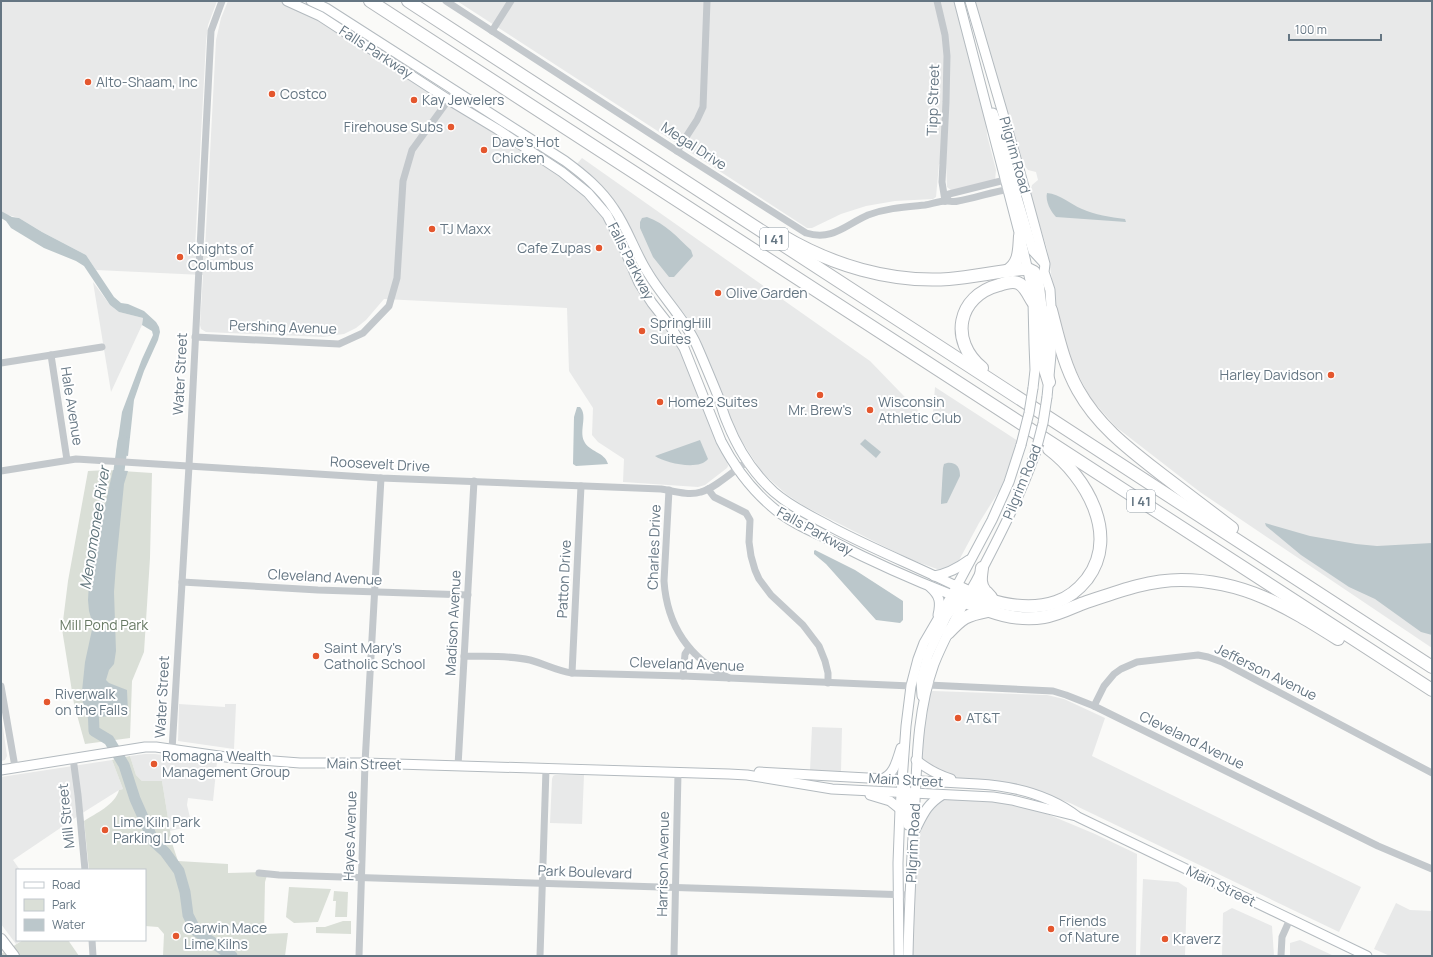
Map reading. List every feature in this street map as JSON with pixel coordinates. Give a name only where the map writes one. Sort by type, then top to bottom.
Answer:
[{"type":"highway","name":"I 41","points":[[370,1],[1432,690]]},
{"type":"highway","name":"I 41","points":[[408,1],[1432,667]]},
{"type":"highway","points":[[617,137],[792,242],[851,267],[888,276],[937,280],[1028,269],[1034,272],[1038,283],[1043,327],[1044,366],[1049,382]]},
{"type":"highway","points":[[1007,271],[1017,261],[1020,236]]},
{"type":"highway","points":[[1033,302],[1022,286],[1015,282],[990,287],[975,296],[965,311],[962,328],[965,347],[970,356],[988,373],[1110,452],[1141,478]]},
{"type":"highway","points":[[1051,310],[1060,345],[1071,376],[1081,395],[1101,423],[1122,444],[1260,550],[1265,558]]},
{"type":"highway","points":[[850,313],[902,353],[1049,449],[1072,471],[1087,492],[1096,513],[1099,524],[1100,545],[1095,565],[1082,585],[1066,598],[1048,604],[1026,606],[990,606],[961,619],[948,633]]},
{"type":"highway","points":[[982,568],[981,586],[991,597],[990,606]]},
{"type":"highway","points":[[960,595],[990,606],[1012,617],[1044,617],[1145,584],[1181,580],[1222,584],[1250,591],[1276,602],[1432,696]]},
{"type":"main road","points":[[1,939],[14,956]]},
{"type":"street","name":"Water Street","points":[[172,750],[189,466],[211,31],[222,1]]},
{"type":"street","name":"Falls Parkway","points":[[287,1],[320,16],[449,100],[497,129],[562,172],[588,194],[607,215],[640,284],[684,348],[721,442],[737,469],[750,485],[771,506],[789,520],[869,559],[929,586],[960,595]]},
{"type":"street","name":"Falls Parkway","points":[[311,1],[326,8],[565,161],[584,175],[601,191],[615,210],[648,273],[665,299],[690,331],[717,395],[726,421],[739,447],[748,461],[773,491],[796,507],[848,536],[934,576],[960,595]]},
{"type":"street","name":"Megal Drive","points":[[446,1],[796,227],[813,235],[826,235],[834,233],[866,216],[888,209],[904,206],[929,205],[945,201],[957,201],[994,191],[1012,182]]},
{"type":"street","points":[[492,31],[511,1]]},
{"type":"street","points":[[677,151],[697,120],[703,107],[707,1]]},
{"type":"street","name":"Tipp Street","points":[[937,1],[945,35],[947,56],[942,182],[945,201]]},
{"type":"street","points":[[959,1],[984,98],[991,109],[999,130],[1012,182],[1033,251],[1045,264]]},
{"type":"street","name":"Pilgrim Road","points":[[899,956],[898,863],[900,809],[916,780],[916,760],[922,708],[934,664],[948,633],[970,560],[1007,489],[1021,445],[1029,413],[1035,366],[1033,302],[1028,269],[1020,236],[1012,182],[970,1]]},
{"type":"street","name":"Pershing Avenue","points":[[195,338],[339,344],[363,333],[389,306],[397,278],[403,181],[412,150],[455,91]]},
{"type":"street","name":"Pilgrim Road","points":[[908,956],[913,835],[908,793],[902,780],[911,686],[918,659],[936,621],[982,568],[1019,496],[1035,454],[1043,423],[1047,397],[1052,334],[1050,290],[1044,272],[1045,264],[1024,187],[1012,182]]},
{"type":"street","points":[[1,363],[102,347]]},
{"type":"street","name":"Hale Avenue","points":[[51,355],[67,460]]},
{"type":"street","name":"Roosevelt Drive","points":[[1,471],[67,460],[106,461],[381,478],[669,490],[693,494],[701,493],[708,489],[748,461]]},
{"type":"street","name":"Hayes Avenue","points":[[360,956],[365,763],[381,478]]},
{"type":"street","name":"Madison Avenue","points":[[458,766],[474,481]]},
{"type":"street","name":"Patton Drive","points":[[572,673],[581,486]]},
{"type":"street","points":[[708,489],[714,497],[746,513],[750,520],[749,542],[755,570],[768,592],[803,625],[819,646],[828,673],[828,683]]},
{"type":"street","name":"Charles Drive","points":[[669,490],[664,581],[665,594],[670,613],[674,625],[689,648],[701,659],[730,678]]},
{"type":"street","points":[[934,576],[955,570],[970,560]]},
{"type":"street","name":"Cleveland Avenue","points":[[182,582],[318,590],[468,595]]},
{"type":"street","points":[[929,586],[935,592],[940,604],[936,621]]},
{"type":"street","points":[[922,708],[921,680],[928,655],[946,617],[960,595]]},
{"type":"street","points":[[683,676],[685,654],[689,648]]},
{"type":"street","name":"Cleveland Avenue","points":[[464,656],[517,658],[530,660],[555,669],[572,673],[683,676],[911,686]]},
{"type":"street","name":"Jefferson Avenue","points":[[1094,706],[1108,681],[1114,674],[1128,665],[1137,662],[1176,657],[1203,656],[1222,662],[1432,773]]},
{"type":"street","name":"Cleveland Avenue","points":[[928,685],[1053,691],[1066,695],[1094,706],[1378,846],[1432,869]]},
{"type":"street","points":[[1,686],[15,768]]},
{"type":"street","points":[[880,779],[886,778],[891,774],[905,737]]},
{"type":"street","name":"Main Street","points":[[1,770],[145,747],[276,762],[365,763],[729,774],[754,776],[817,787],[993,797],[1022,802],[1076,816]]},
{"type":"street","name":"Mill Street","points":[[73,758],[85,869]]},
{"type":"street","points":[[916,760],[930,771],[962,783]]},
{"type":"street","points":[[540,956],[546,769]]},
{"type":"street","name":"Main Street","points":[[729,774],[753,772],[916,780],[996,785],[1024,791],[1049,800],[1076,816],[1367,956]]},
{"type":"street","name":"Harrison Avenue","points":[[674,956],[678,773]]},
{"type":"street","points":[[855,790],[890,801],[900,809]]},
{"type":"street","points":[[1022,802],[1024,791]]},
{"type":"street","points":[[908,793],[908,843],[912,856]]},
{"type":"street","points":[[913,835],[927,807],[932,801],[942,794]]},
{"type":"street","name":"Park Boulevard","points":[[258,873],[910,895]]},
{"type":"street","points":[[1281,956],[1282,937],[1290,919]]},
{"type":"street","points":[[92,941],[93,956]]},
{"type":"shaded area","points":[[1,1],[217,1],[208,25],[206,42],[195,248],[205,249],[216,40],[221,18],[228,1],[281,1],[302,9],[569,180],[594,204],[612,229],[659,318],[676,343],[692,378],[709,424],[727,460],[727,468],[705,485],[698,487],[623,482],[624,459],[598,442],[592,435],[593,408],[569,371],[567,308],[384,299],[366,320],[356,328],[344,334],[323,337],[206,332],[201,329],[200,325],[203,275],[96,270],[86,255],[19,218],[4,214],[1,211]]},
{"type":"shaded area","points":[[457,1],[955,1],[986,123],[987,135],[996,170],[995,181],[952,191],[947,187],[946,163],[939,164],[936,197],[933,199],[895,201],[866,206],[841,214],[812,228],[807,228]]},
{"type":"shaded area","points":[[974,1],[1432,1],[1432,648],[1200,492],[1116,427],[1091,399],[1074,367],[1058,325],[1047,249],[1030,193],[1032,185],[1038,180],[1036,172],[1028,170],[1020,153]]},
{"type":"shaded area","points":[[582,158],[870,361],[932,425],[935,387],[1018,441],[1010,466],[999,491],[979,523],[957,564],[947,570],[937,569],[909,559],[804,506],[786,494],[767,477],[759,468],[736,432],[710,364],[692,325],[683,312],[666,293],[645,260],[630,227],[616,203],[591,175],[576,165]]},
{"type":"shaded area","points":[[93,282],[110,305],[119,312],[143,318],[142,325],[111,392]]},
{"type":"shaded area","points":[[930,692],[1047,695],[1064,699],[1105,718],[1092,756],[1361,887],[1339,932],[1070,803],[1036,791],[954,777],[923,766],[921,754],[924,717]]},
{"type":"shaded area","points":[[179,704],[225,707],[225,704],[236,704],[234,749],[178,741]]},
{"type":"shaded area","points":[[1,714],[7,756],[5,760],[1,761]]},
{"type":"shaded area","points":[[812,727],[842,728],[841,772],[810,771]]},
{"type":"shaded area","points":[[145,754],[217,762],[213,801],[188,798],[187,805],[192,826],[170,831],[162,781],[142,781],[136,775],[130,756]]},
{"type":"shaded area","points":[[112,760],[123,789],[84,812],[13,860],[19,869],[16,869],[16,941],[21,941],[16,944],[1,924],[1,777]]},
{"type":"shaded area","points":[[555,775],[584,775],[582,824],[550,823],[552,779]]},
{"type":"shaded area","points":[[939,799],[1009,803],[1040,811],[1095,834],[1137,854],[1136,956],[912,956],[917,835],[921,820]]},
{"type":"shaded area","points":[[1143,879],[1178,882],[1187,888],[1185,956],[1140,956]]},
{"type":"shaded area","points":[[1396,903],[1410,910],[1432,911],[1432,956],[1390,956],[1374,949]]},
{"type":"shaded area","points":[[1232,908],[1272,926],[1274,956],[1222,956],[1223,913]]},
{"type":"shaded area","points":[[1300,940],[1334,956],[1290,956],[1290,943]]},
{"type":"green space","name":"Mill Pond Park","points":[[107,470],[152,473],[150,558],[144,652],[132,681],[130,738],[85,744],[74,704],[62,629],[68,581],[88,471]]},
{"type":"green space","points":[[130,756],[136,775],[142,781],[162,781],[172,843],[178,861],[228,864],[228,873],[268,872],[265,882],[264,934],[288,933],[285,956],[163,956],[164,934],[158,927],[146,926],[146,869],[89,869],[84,821],[99,812],[114,800],[119,790],[123,789],[112,760]]},
{"type":"green space","points":[[289,887],[331,889],[318,922],[294,923],[286,917]]},
{"type":"green space","points":[[334,891],[348,892],[347,917],[335,917],[336,901],[333,901]]},
{"type":"green space","points":[[343,921],[351,921],[351,934],[316,933],[316,927],[325,927]]},
{"type":"green space","points":[[21,941],[69,941],[79,956],[1,956],[1,954]]},
{"type":"water","points":[[1047,193],[1061,197],[1087,211],[1103,216],[1125,219],[1126,222],[1056,217],[1049,206]]},
{"type":"water","points":[[1,211],[12,217],[19,218],[86,255],[114,297],[121,303],[128,304],[144,311],[156,322],[159,327],[160,332],[158,340],[144,371],[134,400],[128,456],[116,454],[122,412],[142,359],[153,335],[152,331],[142,325],[143,318],[119,312],[110,305],[84,266],[76,261],[44,248],[11,228],[6,221],[1,218]]},
{"type":"water","points":[[647,217],[660,223],[691,250],[693,256],[674,277],[669,277],[653,257],[640,228],[642,218]]},
{"type":"water","points":[[577,407],[580,407],[583,415],[582,432],[586,445],[604,457],[608,464],[576,466],[573,464],[574,417]]},
{"type":"water","points":[[865,439],[881,452],[876,458],[860,444]]},
{"type":"water","points":[[700,440],[708,459],[704,463],[697,465],[682,465],[660,459],[655,456]]},
{"type":"water","points":[[953,463],[957,466],[960,476],[947,503],[941,504],[943,468],[944,464]]},
{"type":"water","points":[[113,470],[128,471],[124,484],[114,592],[116,651],[114,664],[109,670],[106,680],[109,683],[127,690],[128,713],[88,719],[87,712],[83,705],[82,691],[85,662],[93,625],[88,600],[90,565],[96,530],[103,514]]},
{"type":"water","points":[[1265,523],[1310,536],[1356,544],[1377,546],[1432,543],[1432,635],[1421,632],[1375,599],[1349,587],[1301,555],[1266,526]]},
{"type":"water","points":[[815,550],[855,570],[903,601],[903,620],[900,623],[876,620],[826,564],[814,554]]},
{"type":"waterway","name":"Menomonee River","points":[[117,485],[123,441]]},
{"type":"waterway","name":"Menomonee River","points":[[93,705],[94,731],[109,740],[124,765],[135,799],[154,842],[165,852],[179,871],[185,892],[188,915],[196,931],[232,956]]},
{"type":"place","name":"Alto-Shaam, Inc","points":[[88,82]]},
{"type":"place","name":"Costco","points":[[272,94]]},
{"type":"place","name":"Kay Jewelers","points":[[414,100]]},
{"type":"place","name":"Firehouse Subs","points":[[451,127]]},
{"type":"place","name":"Dave's Hot Chicken","points":[[484,150]]},
{"type":"place","name":"TJ Maxx","points":[[432,229]]},
{"type":"place","name":"Cafe Zupas","points":[[599,248]]},
{"type":"place","name":"Knights of Columbus","points":[[180,257]]},
{"type":"place","name":"Olive Garden","points":[[718,293]]},
{"type":"place","name":"SpringHill Suites","points":[[642,331]]},
{"type":"place","name":"Harley Davidson","points":[[1331,375]]},
{"type":"place","name":"Mr. Brew's","points":[[820,395]]},
{"type":"place","name":"Home2 Suites","points":[[660,402]]},
{"type":"place","name":"Wisconsin Athletic Club","points":[[870,410]]},
{"type":"place","name":"Saint Mary's Catholic School","points":[[316,656]]},
{"type":"place","name":"Riverwalk on the Falls","points":[[47,702]]},
{"type":"place","name":"AT&T","points":[[958,718]]},
{"type":"place","name":"Romagna Wealth Management Group","points":[[154,764]]},
{"type":"place","name":"Lime Kiln Park Parking Lot","points":[[105,830]]},
{"type":"place","name":"Friends of Nature","points":[[1051,929]]},
{"type":"place","name":"Garwin Mace Lime Kilns","points":[[176,936]]},
{"type":"place","name":"Kraverz","points":[[1165,939]]}]
